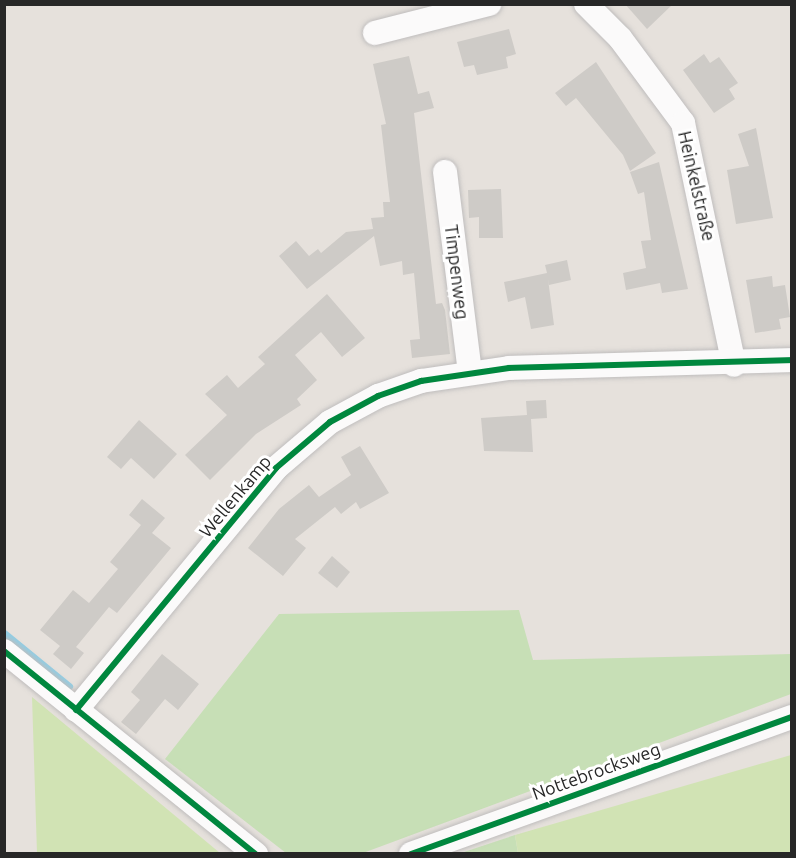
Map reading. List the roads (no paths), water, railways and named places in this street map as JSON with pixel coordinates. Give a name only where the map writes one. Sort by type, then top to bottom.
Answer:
[{"type":"street","points":[[375,33],[489,4]]},
{"type":"street","name":"Heinkelstraße","points":[[586,4],[620,38],[683,123],[693,149],[734,365]]},
{"type":"street","name":"Timpenweg","points":[[445,172],[470,372]]},
{"type":"street","name":"Wellenkamp","points":[[76,710],[276,468],[330,422],[378,396],[470,372],[734,365],[792,360]]},
{"type":"street","points":[[4,651],[256,854]]},
{"type":"street","name":"Nottebrocksweg","points":[[411,854],[792,717]]},
{"type":"waterway","points":[[4,633],[69,686]]}]
